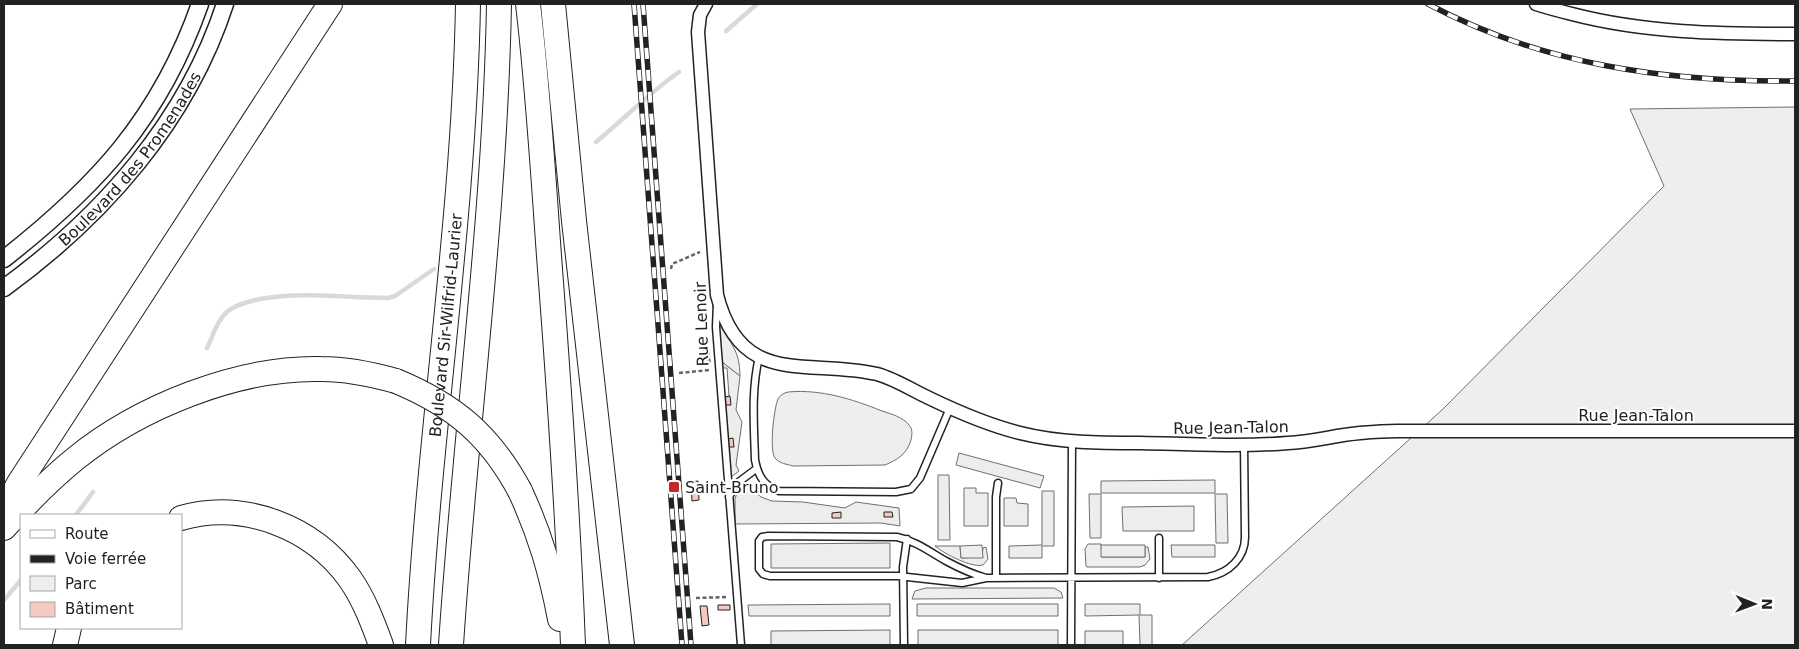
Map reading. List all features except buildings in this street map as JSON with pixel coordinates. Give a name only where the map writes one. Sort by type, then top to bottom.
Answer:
[{"type":"highway","points":[[4,510],[19,483],[330,4]]},
{"type":"highway","name":"Boulevard Sir-Wilfrid-Laurier","points":[[418,645],[425,546],[460,179],[468,4]]},
{"type":"highway","name":"Boulevard Sir-Wilfrid-Laurier","points":[[451,645],[458,541],[490,204],[499,4]]},
{"type":"highway","points":[[528,4],[540,126],[553,307],[569,542],[573,645]]},
{"type":"highway","points":[[553,4],[574,221],[622,645]]},
{"type":"highway","points":[[4,528],[60,472],[103,438],[165,405],[207,389],[253,376],[305,369],[351,371],[396,381],[439,401],[466,421],[491,446],[520,491],[534,523],[548,561],[565,645]]},
{"type":"highway","points":[[182,518],[195,514],[219,513],[253,516],[289,528],[312,541],[333,558],[352,581],[365,605],[381,645]]},
{"type":"highway","points":[[65,645],[69,629]]},
{"type":"street","name":"Boulevard des Promenades","points":[[4,259],[74,200],[103,171],[127,140],[150,108],[178,60],[200,4]]},
{"type":"street","name":"Boulevard des Promenades","points":[[4,288],[41,260],[81,223],[147,153],[190,86],[225,4]]},
{"type":"street","name":"Rue Lenoir","points":[[706,4],[700,15],[698,32],[717,295]]},
{"type":"street","points":[[1536,4],[1597,20],[1659,30],[1740,34],[1795,34]]},
{"type":"street","name":"Rue Jean-Talon","points":[[717,295],[724,315],[736,337],[752,353],[769,362],[787,366],[844,369],[879,375],[979,420],[1021,434],[1072,442],[1289,443],[1360,433],[1398,431],[1795,431]]},
{"type":"lane","name":"Rue Lenoir","points":[[717,295],[716,327],[741,645]]},
{"type":"lane","points":[[759,357],[753,395],[756,469],[767,485],[779,491],[905,491],[911,489],[920,478],[950,408]]},
{"type":"lane","points":[[1071,645],[1072,442]]},
{"type":"lane","points":[[986,578],[966,571],[907,539],[887,536],[765,536],[759,541],[760,569],[763,574],[770,576],[903,576],[962,583],[986,578],[1159,578],[1214,576],[1227,570],[1238,559],[1245,543],[1244,444]]},
{"type":"lane","points":[[728,498],[736,484],[756,469]]},
{"type":"lane","points":[[996,578],[996,506],[998,483]]},
{"type":"lane","points":[[1159,538],[1159,578]]},
{"type":"lane","points":[[904,645],[903,576],[907,539]]},
{"type":"path","points":[[671,269],[672,264],[677,261],[694,253],[714,248]]},
{"type":"path","points":[[679,373],[719,370]]},
{"type":"path","points":[[696,598],[737,597]]},
{"type":"green space","points":[[1795,107],[1795,645],[1182,645],[1443,409],[1664,186],[1630,109]]},
{"type":"green space","points":[[719,324],[737,354],[740,376],[722,362]]},
{"type":"green space","points":[[788,392],[812,392],[836,396],[897,416],[904,420],[911,428],[912,436],[909,445],[901,456],[885,465],[793,466],[781,463],[773,454],[773,429],[778,399],[782,394]]},
{"type":"green space","points":[[1088,544],[1101,544],[1102,557],[1145,557],[1145,547],[1148,547],[1150,559],[1145,565],[1140,567],[1087,567],[1085,549]]},
{"type":"green space","points":[[935,546],[960,546],[961,558],[982,557],[983,548],[986,547],[988,559],[983,565],[972,564],[951,556]]},
{"type":"green space","points":[[926,588],[1054,588],[1061,592],[1063,598],[912,599],[915,591]]},
{"type":"shaded area","points":[[722,362],[740,376],[736,410],[742,422],[736,465],[739,471],[731,477],[725,397],[729,396],[727,368],[723,368]]},
{"type":"shaded area","points":[[959,453],[1044,476],[1040,488],[956,465]]},
{"type":"shaded area","points":[[938,475],[949,475],[950,540],[938,540]]},
{"type":"shaded area","points":[[1215,480],[1215,493],[1101,493],[1101,481]]},
{"type":"shaded area","points":[[746,484],[761,497],[772,501],[803,502],[845,508],[856,502],[899,508],[900,526],[881,523],[735,524],[735,499],[738,490]]},
{"type":"shaded area","points":[[964,488],[976,488],[976,493],[988,493],[988,526],[964,526]]},
{"type":"shaded area","points":[[1042,491],[1054,491],[1054,546],[1042,546],[1042,558],[1009,558],[1009,546],[1042,545]]},
{"type":"shaded area","points":[[1089,494],[1101,494],[1101,538],[1090,538]]},
{"type":"shaded area","points":[[1215,494],[1227,494],[1228,543],[1216,543]]},
{"type":"shaded area","points":[[1004,498],[1016,498],[1017,503],[1028,504],[1028,526],[1004,526]]},
{"type":"shaded area","points":[[1194,506],[1194,531],[1123,531],[1122,507]]},
{"type":"shaded area","points":[[890,543],[890,568],[771,568],[771,544]]},
{"type":"shaded area","points":[[982,545],[983,558],[961,558],[960,546]]},
{"type":"shaded area","points":[[1101,545],[1145,545],[1145,557],[1101,557]]},
{"type":"shaded area","points":[[1171,545],[1215,545],[1215,557],[1172,557]]},
{"type":"shaded area","points":[[890,604],[890,616],[749,616],[748,605]]},
{"type":"shaded area","points":[[917,604],[1058,604],[1058,616],[917,616]]},
{"type":"shaded area","points":[[1085,604],[1140,604],[1140,615],[1152,615],[1152,645],[1140,645],[1139,615],[1085,616]]},
{"type":"shaded area","points":[[890,630],[890,645],[771,645],[771,631]]},
{"type":"shaded area","points":[[918,630],[1058,630],[1058,645],[918,645]]},
{"type":"shaded area","points":[[1085,631],[1123,631],[1123,645],[1085,645]]},
{"type":"waterway","points":[[726,31],[757,4]]},
{"type":"waterway","points":[[596,142],[679,72]]},
{"type":"waterway","points":[[207,348],[218,323],[224,315],[244,303],[293,295],[388,298],[395,296],[434,269]]},
{"type":"waterway","points":[[77,514],[93,492]]},
{"type":"waterway","points":[[4,600],[20,581]]},
{"type":"railway","points":[[634,4],[682,645]]},
{"type":"railway","points":[[643,4],[691,645]]},
{"type":"railway","points":[[1428,4],[1471,25],[1516,42],[1606,66],[1699,78],[1795,81]]},
{"type":"place","name":"Saint-Bruno","points":[[674,487]]}]
